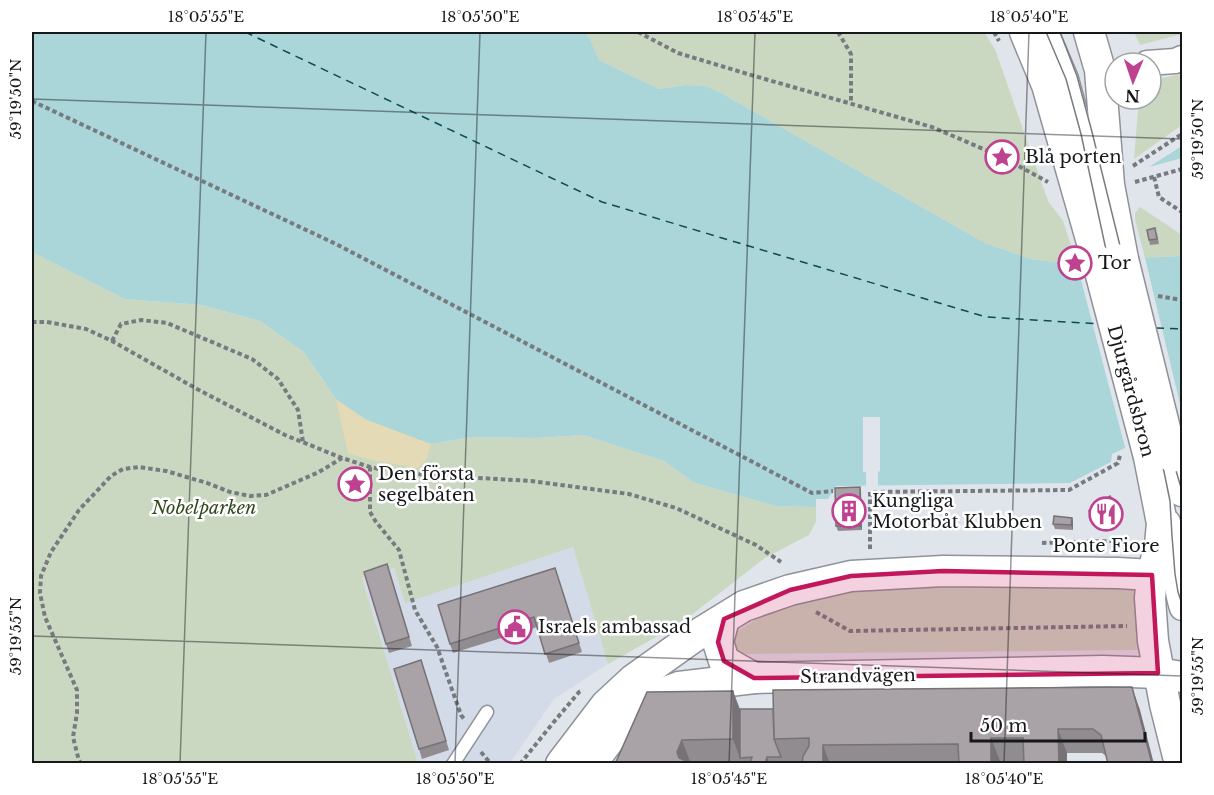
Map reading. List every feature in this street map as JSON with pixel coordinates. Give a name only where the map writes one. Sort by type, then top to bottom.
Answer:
[{"type":"street","points":[[1025,32],[1081,76]]},
{"type":"street","points":[[1046,32],[1081,76]]},
{"type":"street","points":[[1059,32],[1081,76],[1109,185],[1109,259]]},
{"type":"street","points":[[1089,32],[1081,76],[1109,259]]},
{"type":"street","points":[[1163,62],[1182,58]]},
{"type":"street","name":"Djurgårdsbron","points":[[1109,259],[1151,456],[1170,506],[1160,545],[1170,574],[1150,598],[1153,641],[1174,670],[1180,764]]},
{"type":"street","points":[[561,764],[606,705],[633,680],[692,638],[744,606],[790,590],[851,576],[943,571],[1170,574],[1182,608]]},
{"type":"street","points":[[723,619],[718,642],[724,661],[754,678]]},
{"type":"street","name":"Strandvägen","points":[[591,764],[624,720],[649,698],[679,687],[754,678],[1174,670]]},
{"type":"lane","points":[[453,764],[487,712]]},
{"type":"path","points":[[638,32],[678,53],[932,127],[1002,157],[1057,186]]},
{"type":"path","points":[[838,32],[851,54],[851,103]]},
{"type":"path","points":[[32,101],[336,244],[812,493],[833,491]]},
{"type":"path","points":[[1129,169],[1182,134]]},
{"type":"path","points":[[1129,184],[1182,170]]},
{"type":"path","points":[[1155,177],[1159,197],[1182,212]]},
{"type":"path","points":[[1155,295],[1182,300],[1182,298]]},
{"type":"path","points":[[112,341],[121,324],[141,320],[167,323],[252,359],[278,379],[298,410],[303,442]]},
{"type":"path","points":[[32,322],[47,322],[86,329],[285,435],[370,467],[428,475],[531,481],[629,494],[676,508],[756,545],[781,562]]},
{"type":"path","points":[[870,549],[870,492],[1069,490],[1118,463],[1151,456]]},
{"type":"path","points":[[82,764],[79,761],[73,737],[77,713],[77,690],[45,617],[40,593],[41,576],[51,552],[79,510],[111,476],[123,469],[139,467],[166,471],[230,492],[250,496],[266,495],[319,472],[342,458]]},
{"type":"path","points":[[370,467],[370,512],[399,550],[415,610],[437,646],[461,715],[473,732],[481,754],[491,764]]},
{"type":"path","points":[[790,590],[796,600],[850,631],[1127,626]]},
{"type":"highlighted area","points":[[943,571],[1152,575],[1158,673],[754,678],[724,661],[718,642],[724,619],[790,590],[851,576]]},
{"type":"shaded area","points":[[573,547],[608,664],[554,699],[510,763],[418,763],[362,578],[394,568],[405,602]]},
{"type":"green space","points":[[585,32],[984,32],[995,49],[1048,201],[1063,221],[1076,261],[1055,262],[1030,259],[985,243],[721,93],[706,86],[686,85],[659,89],[599,60]]},
{"type":"green space","points":[[1134,32],[1182,32],[1182,34],[1140,45]]},
{"type":"green space","points":[[1182,74],[1182,125],[1134,159],[1138,111],[1163,111],[1163,78]]},
{"type":"green space","points":[[1140,207],[1182,235],[1182,256],[1145,258],[1135,220],[1135,213]]},
{"type":"green space","name":"Nobelparken","points":[[32,252],[125,299],[202,305],[260,321],[304,352],[336,399],[431,444],[471,437],[536,438],[583,435],[664,461],[693,482],[775,506],[816,507],[816,522],[809,535],[765,558],[681,623],[608,664],[573,547],[405,603],[394,568],[362,578],[418,763],[32,763]]},
{"type":"green space","points":[[891,587],[1131,587],[1137,594],[1138,650],[744,654],[737,651],[734,646],[735,633],[786,599],[807,591]]},
{"type":"sand","points":[[336,399],[365,419],[431,444],[426,460],[418,468],[372,460],[348,453]]},
{"type":"water","points":[[32,32],[585,32],[599,60],[659,89],[686,85],[706,86],[721,93],[985,243],[1030,259],[1055,262],[1182,256],[1182,448],[1125,448],[1112,454],[1111,462],[1070,483],[836,486],[828,499],[816,499],[816,507],[775,506],[693,482],[664,461],[583,435],[536,438],[471,437],[431,444],[365,419],[336,399],[304,352],[260,321],[202,305],[125,299],[32,252]]},
{"type":"water","points":[[1182,146],[1182,158],[1149,167]]},
{"type":"pier","points":[[1145,258],[1182,412],[1182,451],[1126,451],[1076,261]]},
{"type":"pier","points":[[863,417],[880,417],[878,486],[866,486],[866,472],[863,472]]},
{"type":"building","points":[[1155,228],[1157,239],[1149,240],[1147,230]]},
{"type":"building","name":"Kungliga Motorbåt Klubben","points":[[860,487],[860,526],[836,526],[835,488]]},
{"type":"building","name":"Ponte Fiore","points":[[1110,496],[1119,508],[1098,523],[1089,511]]},
{"type":"building","points":[[1054,516],[1072,518],[1071,525],[1053,524]]},
{"type":"building","points":[[387,564],[409,637],[386,644],[364,572]]},
{"type":"building","points":[[555,568],[579,643],[545,654],[534,617],[450,644],[438,605]]},
{"type":"building","points":[[421,660],[446,741],[419,749],[394,669]]},
{"type":"building","points":[[1132,687],[1152,764],[1108,764],[1101,735],[1093,729],[1058,729],[1059,764],[1024,764],[1023,738],[991,738],[991,764],[959,764],[958,744],[823,745],[823,764],[802,764],[803,756],[809,746],[809,738],[774,739],[773,690]]},
{"type":"building","points":[[733,691],[733,739],[682,740],[677,752],[679,758],[693,764],[615,764],[647,692]]},
{"type":"building","points":[[740,709],[773,709],[774,739],[781,757],[767,757],[765,764],[750,764],[752,757],[740,758]]},
{"type":"ferry route","points":[[245,32],[602,202],[986,317],[1100,324]]},
{"type":"ferry route","points":[[1156,328],[1182,329]]},
{"type":"tram line","points":[[1046,32],[1066,79],[1081,134],[1108,259],[1161,457],[1170,501],[1175,574],[1182,604]]},
{"type":"tram line","points":[[1060,32],[1077,76],[1092,132],[1182,491]]},
{"type":"place","name":"Blå porten","points":[[1002,157]]},
{"type":"place","name":"Tor","points":[[1075,263]]},
{"type":"place","name":"Den första segelbåten","points":[[355,484]]},
{"type":"place","name":"Kungliga Motorbåt Klubben","points":[[849,511]]},
{"type":"place","name":"Ponte Fiore","points":[[1106,514]]},
{"type":"place","name":"Israels ambassad","points":[[515,627]]}]
